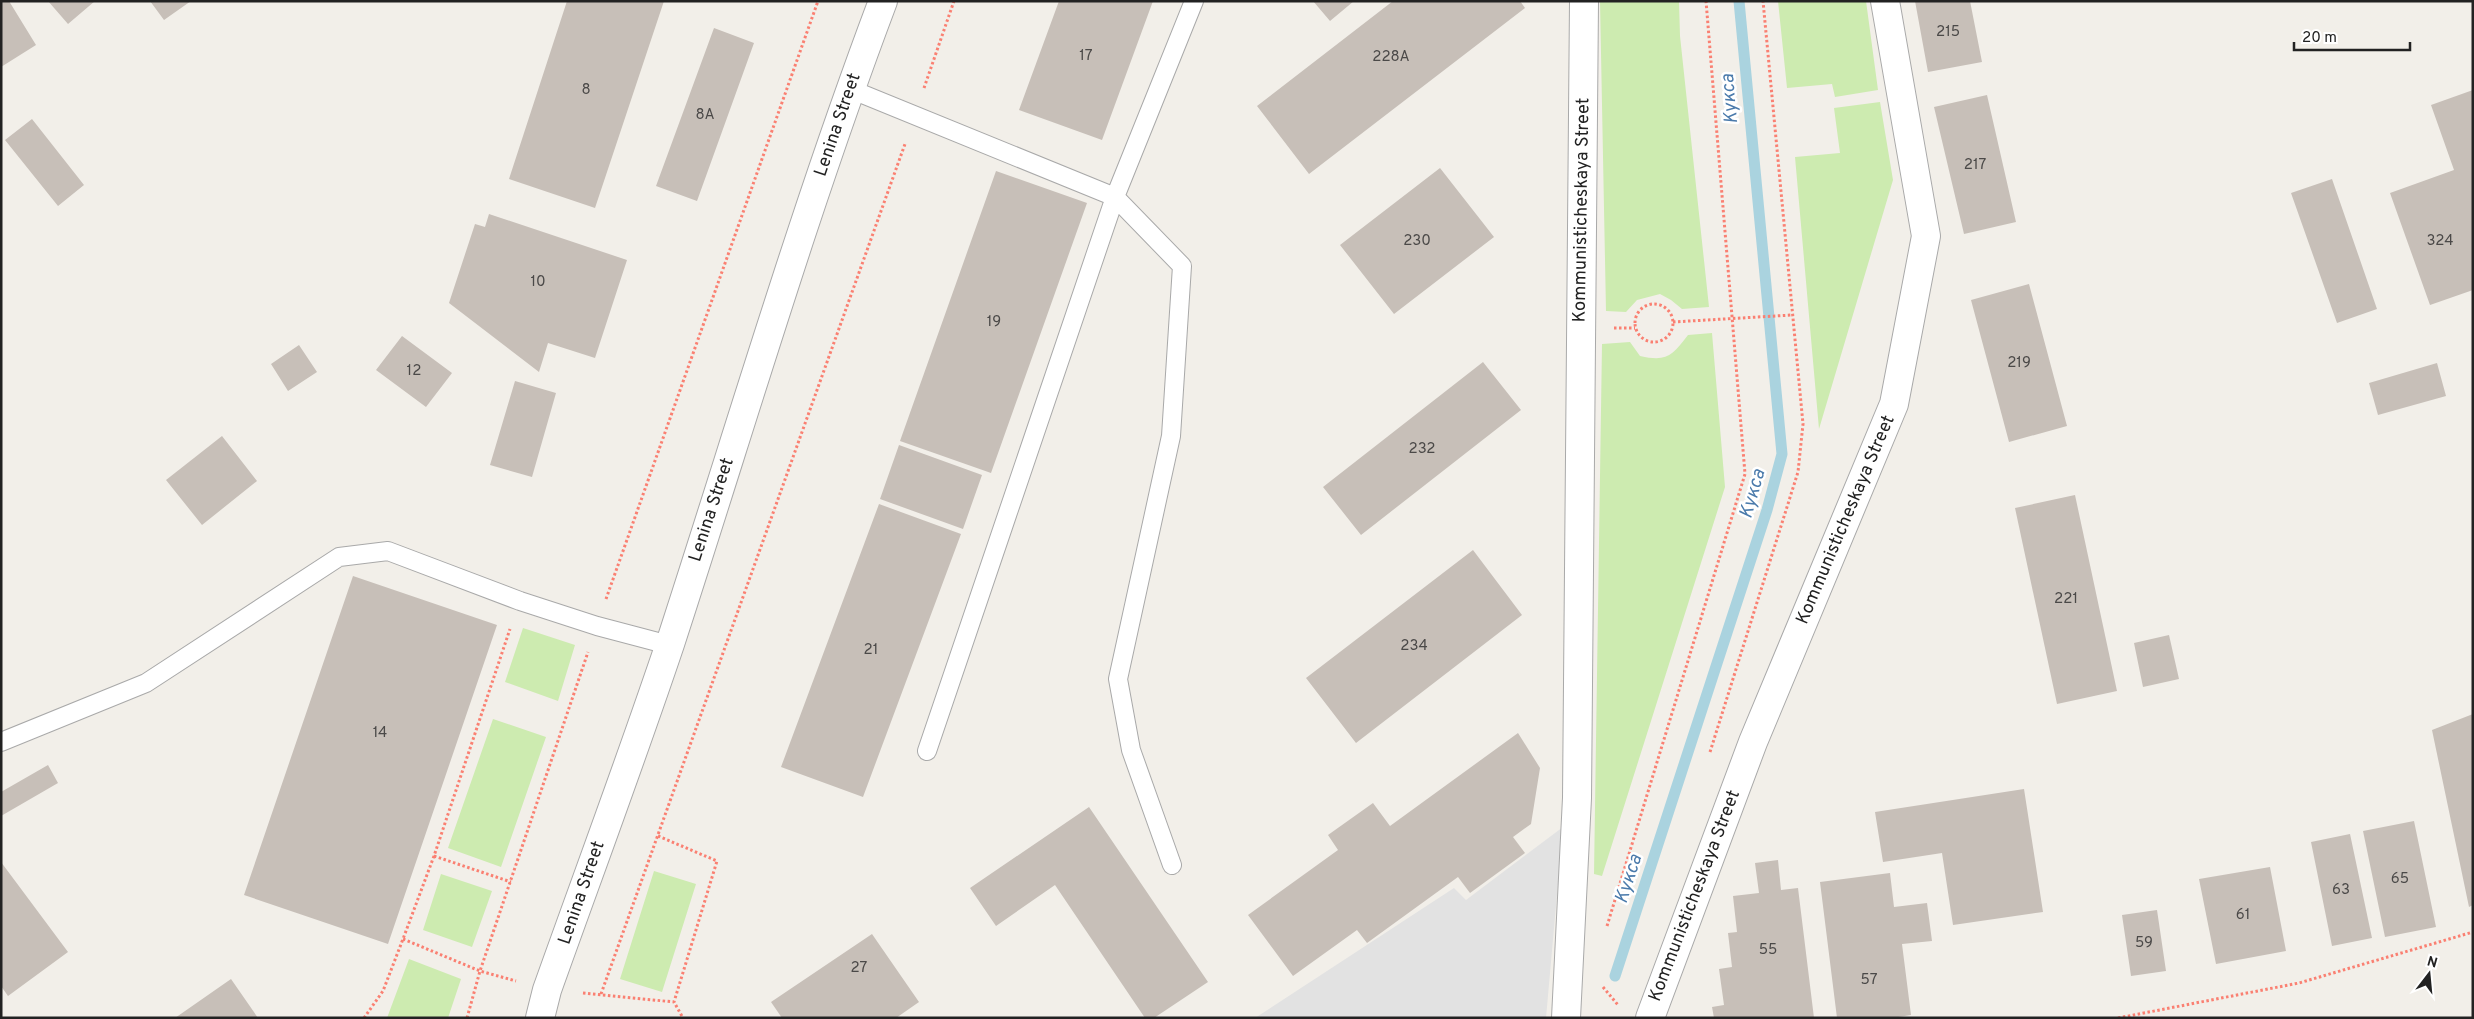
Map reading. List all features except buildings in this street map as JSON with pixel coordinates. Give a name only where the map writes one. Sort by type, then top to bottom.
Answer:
[{"type":"street","name":"Lenina Street","points":[[540,1018],[547,990],[669,645],[783,286],[850,89],[884,1]]},
{"type":"street","name":"Kommunisticheskaya Street","points":[[1566,1018],[1577,798],[1584,1]]},
{"type":"street","name":"Kommunisticheskaya Street","points":[[1650,1018],[1753,742],[1894,404],[1926,236],[1885,1]]},
{"type":"lane","points":[[927,751],[1115,196],[1194,1]]},
{"type":"lane","points":[[850,89],[1115,196],[1182,266],[1171,436],[1118,679],[1131,750],[1172,865]]},
{"type":"lane","points":[[1,742],[146,683],[339,557],[388,551],[520,601],[596,626],[669,645]]},
{"type":"path","points":[[467,1018],[480,971],[596,626],[818,1]]},
{"type":"path","points":[[601,994],[954,1]]},
{"type":"path","points":[[1607,926],[1745,474],[1706,1]]},
{"type":"path","points":[[1709,754],[1798,472],[1803,424],[1762,1]]},
{"type":"path","points":[[1652,304],[1662,306],[1670,312],[1673,322],[1672,331],[1666,338],[1657,342],[1648,341],[1640,336],[1635,328],[1636,317],[1642,309],[1652,304]]},
{"type":"path","points":[[1673,322],[1792,315]]},
{"type":"path","points":[[364,1018],[383,990],[403,939],[434,856],[520,601]]},
{"type":"path","points":[[657,836],[717,861],[674,1002],[683,1018]]},
{"type":"path","points":[[434,856],[511,882]]},
{"type":"path","points":[[2118,1018],[2299,983],[2473,932]]},
{"type":"path","points":[[403,939],[480,971]]},
{"type":"path","points":[[1598,980],[1618,1006]]},
{"type":"path","points":[[1617,1012],[1623,998]]},
{"type":"green space","points":[[1600,1],[1679,1],[1680,36],[1709,307],[1682,309],[1660,294],[1637,300],[1626,312],[1606,311]]},
{"type":"green space","points":[[1778,1],[1866,1],[1878,90],[1835,97],[1832,84],[1787,88]]},
{"type":"green space","points":[[1880,102],[1893,180],[1819,429],[1795,157],[1840,153],[1834,108]]},
{"type":"green space","points":[[1712,333],[1725,487],[1602,876],[1594,874],[1602,344],[1630,342],[1640,356],[1663,358],[1678,348],[1688,335]]},
{"type":"green space","points":[[523,628],[575,645],[558,701],[505,682]]},
{"type":"green space","points":[[493,719],[546,737],[501,867],[448,848]]},
{"type":"green space","points":[[654,871],[696,884],[662,992],[620,979]]},
{"type":"green space","points":[[441,874],[492,891],[472,947],[423,930]]},
{"type":"green space","points":[[409,959],[461,979],[448,1018],[387,1018]]},
{"type":"shaded area","points":[[1563,827],[1546,1018],[1255,1018],[1454,888],[1466,900]]},
{"type":"waterway","name":"Кукса","points":[[1615,976],[1767,510],[1782,454],[1739,1]]}]
